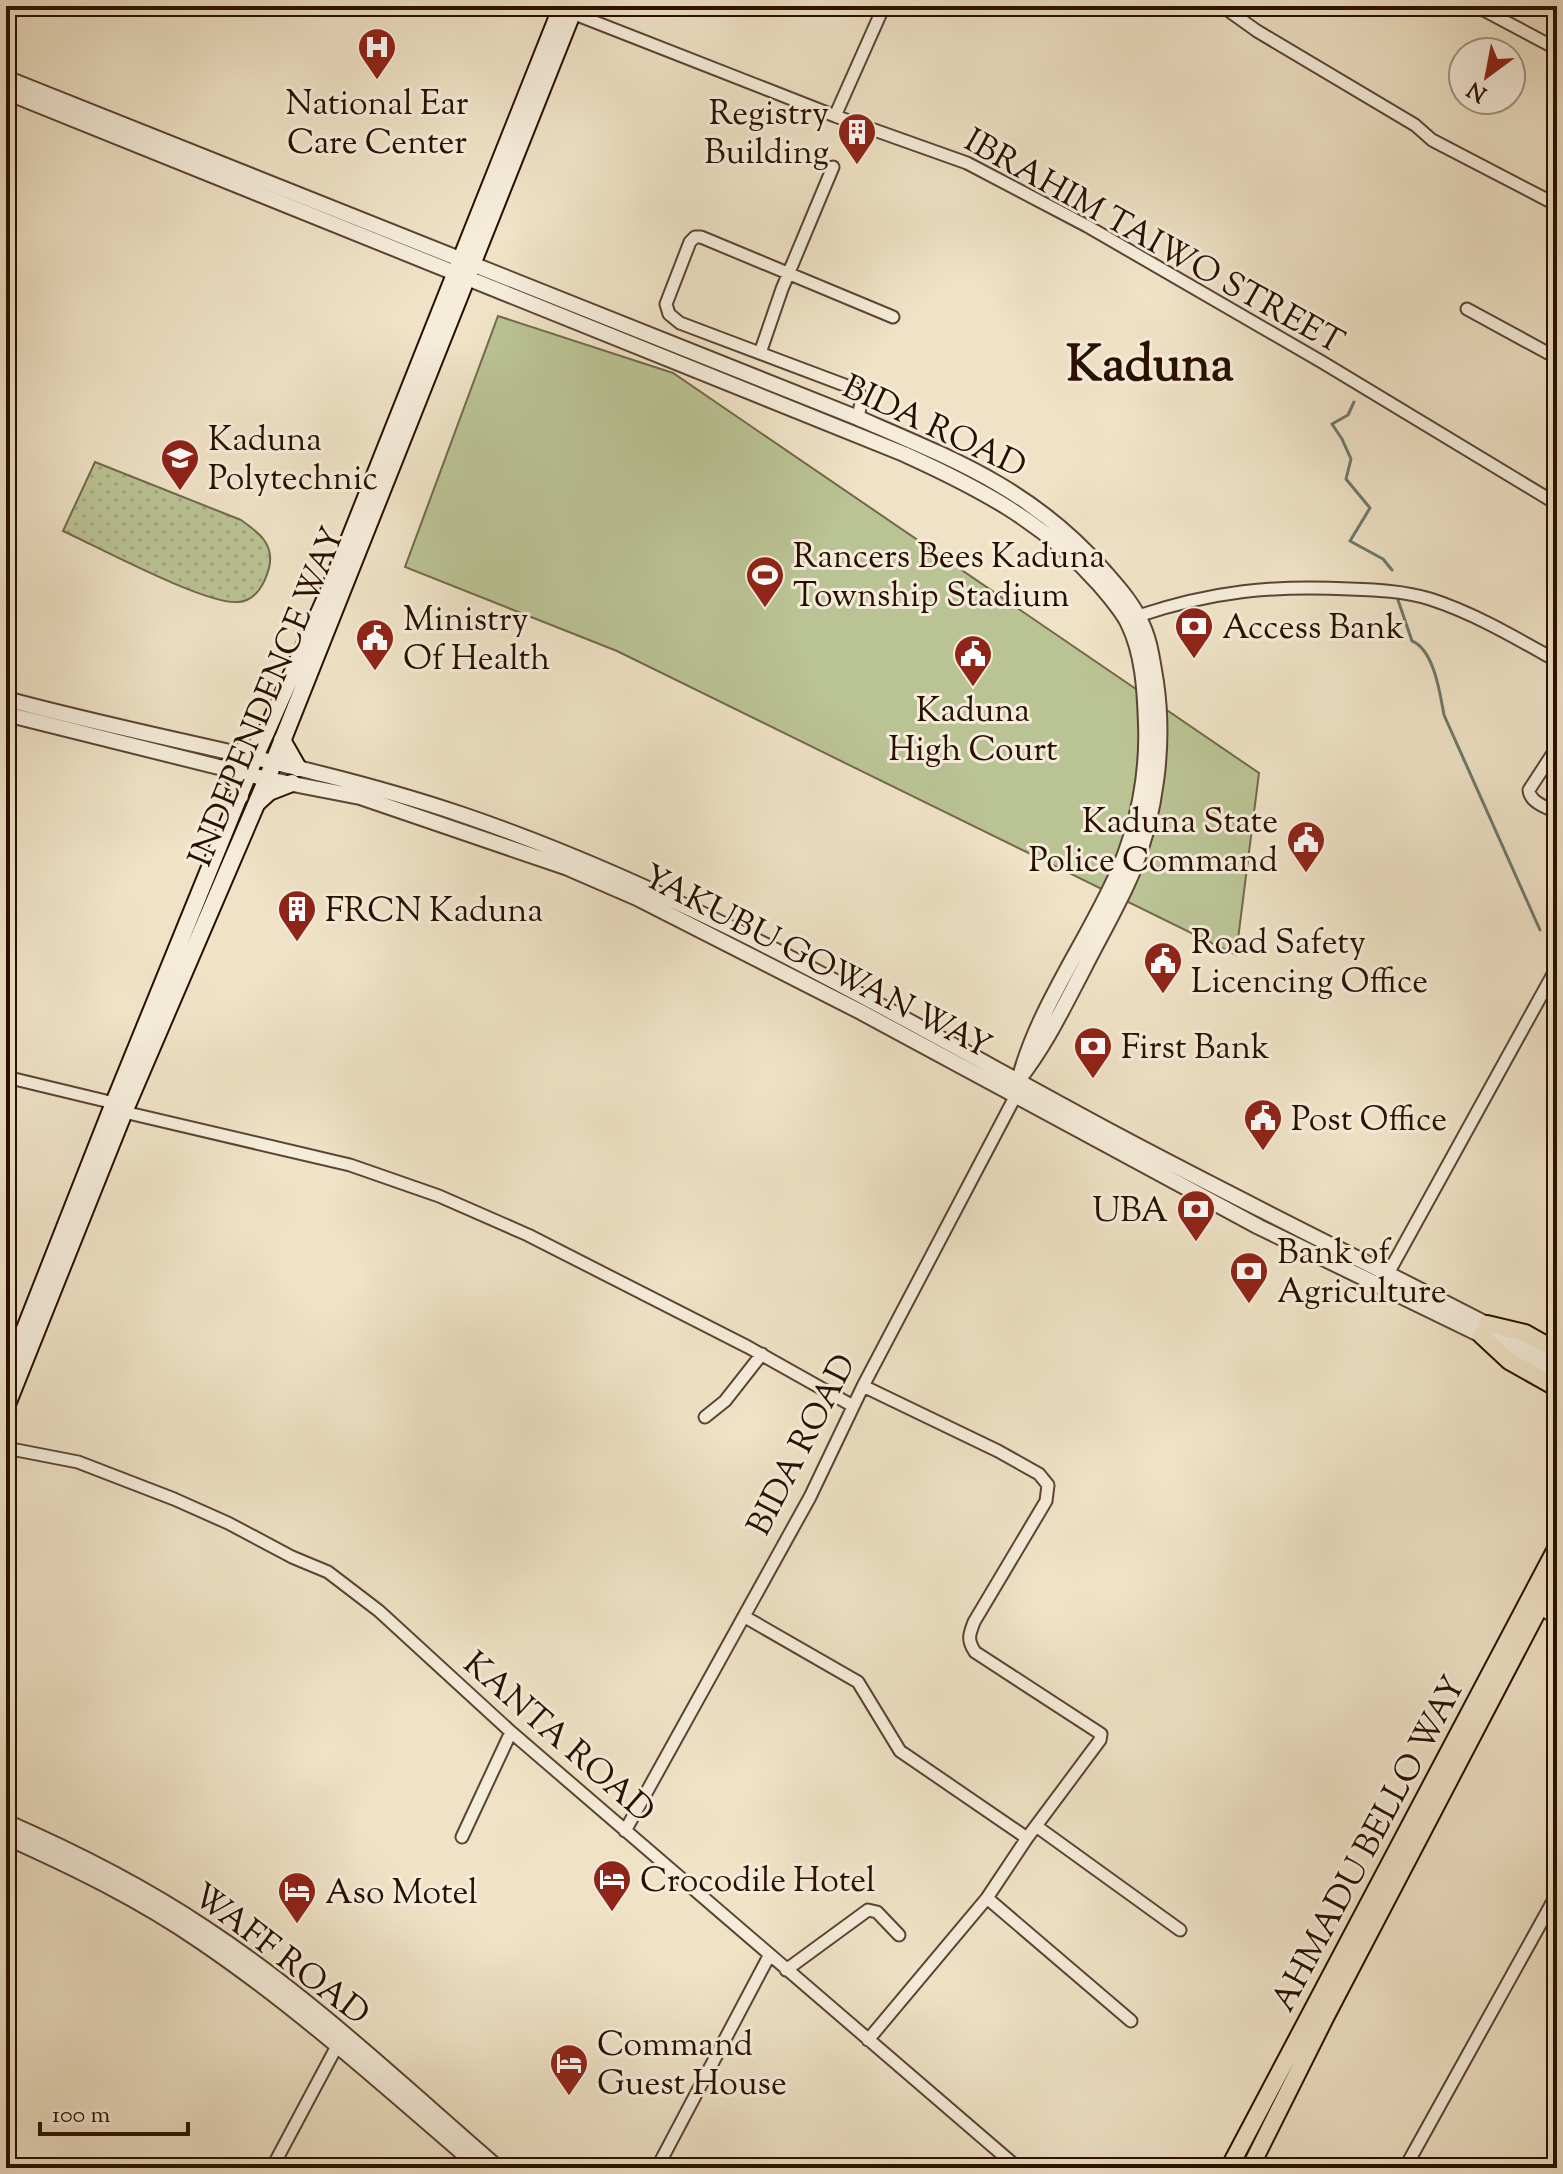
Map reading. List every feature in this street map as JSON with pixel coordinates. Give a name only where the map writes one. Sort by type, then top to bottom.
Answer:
[{"type":"main road","name":"INDEPENDENCE WAY","points":[[6,1407],[255,757],[328,593],[570,8]]},
{"type":"main road","name":"INDEPENDENCE WAY","points":[[6,1377],[119,1107],[267,779],[464,268]]},
{"type":"main road","points":[[236,753],[254,748],[265,736]]},
{"type":"main road","points":[[256,803],[295,775],[282,740]]},
{"type":"main road","points":[[224,768],[235,777],[240,787],[240,797]]},
{"type":"main road","points":[[1484,1330],[1525,1333],[1557,1351]]},
{"type":"main road","points":[[1484,1330],[1509,1361],[1557,1388]]},
{"type":"main road","name":"AHMADU BELLO WAY","points":[[1229,2168],[1557,1547]]},
{"type":"main road","name":"AHMADU BELLO WAY","points":[[1250,2168],[1557,1574]]},
{"type":"street","points":[[835,116],[884,6]]},
{"type":"street","points":[[1222,6],[1257,31],[1415,125],[1432,140],[1557,205]]},
{"type":"street","points":[[1476,6],[1557,49]]},
{"type":"street","name":"IBRAHIM TAIWO STREET","points":[[570,8],[835,116],[967,163],[1087,226],[1322,362],[1557,504]]},
{"type":"street","points":[[6,78],[464,268]]},
{"type":"street","points":[[6,92],[464,268]]},
{"type":"street","points":[[760,353],[782,289],[833,167]]},
{"type":"street","points":[[858,418],[862,397],[855,389],[680,323],[669,314],[666,304],[690,242],[701,237],[893,317]]},
{"type":"street","name":"BIDA ROAD","points":[[464,268],[858,418],[981,482],[1085,568],[1113,600],[1136,642],[1145,698],[1147,747],[1132,834],[1101,908],[1029,1045],[1015,1097],[863,1386],[810,1497],[625,1831]]},
{"type":"street","name":"BIDA ROAD","points":[[464,268],[890,448],[981,482],[1002,484],[1048,516],[1091,556],[1123,593],[1149,638],[1159,702],[1152,803],[1132,872],[1048,1038],[1018,1080]]},
{"type":"street","points":[[1467,309],[1557,358]]},
{"type":"street","points":[[1138,616],[1188,600],[1234,591],[1299,586],[1384,590],[1432,600],[1482,621],[1557,661]]},
{"type":"street","name":"YAKUBU GOWAN WAY","points":[[6,699],[273,762],[295,775],[568,868],[806,983],[1249,1222],[1557,1361]]},
{"type":"street","name":"YAKUBU GOWAN WAY","points":[[6,714],[267,779],[295,775],[461,814],[643,885],[1018,1080],[1384,1281]]},
{"type":"street","points":[[1557,747],[1529,790],[1532,799],[1557,813]]},
{"type":"street","points":[[1384,1281],[1557,967]]},
{"type":"street","points":[[6,1077],[350,1165],[439,1196],[528,1235],[762,1354],[853,1406]]},
{"type":"street","name":"YAKUBU GOWAN WAY","points":[[1484,1330],[1557,1377]]},
{"type":"street","points":[[705,1417],[725,1401],[762,1354]]},
{"type":"street","points":[[863,1386],[998,1451],[1039,1474],[1048,1485],[1046,1501],[968,1637],[975,1652],[1101,1734],[1100,1740],[987,1898],[868,2040]]},
{"type":"street","name":"KANTA ROAD","points":[[6,1448],[78,1462],[174,1499],[328,1572],[379,1611],[511,1732],[1018,2168]]},
{"type":"street","points":[[1538,1608],[1557,1618]]},
{"type":"street","points":[[745,1617],[858,1682],[900,1751],[1027,1838]]},
{"type":"street","points":[[462,1837],[511,1732]]},
{"type":"street","name":"WAFF ROAD","points":[[6,1822],[93,1862],[158,1898],[343,2035],[498,2168]]},
{"type":"street","points":[[1036,1826],[1180,1930]]},
{"type":"street","name":"WAFF ROAD","points":[[6,1837],[81,1871],[254,1972],[480,2168]]},
{"type":"street","points":[[1405,2168],[1557,1894]]},
{"type":"street","points":[[987,1898],[1131,2021]]},
{"type":"street","points":[[786,1970],[868,1910],[877,1912],[899,1935]]},
{"type":"street","points":[[657,2168],[769,1956]]},
{"type":"street","points":[[272,2168],[337,2046]]},
{"type":"green space","name":"Rancers Bees Kaduna Township Stadium","points":[[498,316],[673,373],[1259,773],[1236,955],[617,651],[405,567]]},
{"type":"green space","points":[[95,462],[241,520],[253,529],[270,552],[267,574],[259,590],[250,598],[238,602],[202,594],[152,574],[63,531]]},
{"type":"waterway","points":[[1354,402],[1348,415],[1332,424],[1351,459],[1346,479],[1370,508],[1350,541],[1383,559],[1392,570]]},
{"type":"waterway","points":[[1398,600],[1412,641],[1420,646],[1431,663],[1444,715],[1540,930]]},
{"type":"place","name":"National Ear Care Center","points":[[377,81]]},
{"type":"place","name":"Registry Building","points":[[857,166]]},
{"type":"place","name":"Kaduna Polytechnic","points":[[180,492]]},
{"type":"place","name":"Rancers Bees Kaduna Township Stadium","points":[[765,609]]},
{"type":"place","name":"Access Bank","points":[[1194,660]]},
{"type":"place","name":"Ministry Of Health","points":[[375,672]]},
{"type":"place","name":"Kaduna High Court","points":[[973,688]]},
{"type":"place","name":"Kaduna State Police Command","points":[[1306,874]]},
{"type":"place","name":"FRCN Kaduna","points":[[297,943]]},
{"type":"place","name":"Road Safety Licencing Office","points":[[1163,995]]},
{"type":"place","name":"First Bank","points":[[1093,1080]]},
{"type":"place","name":"Post Office","points":[[1263,1152]]},
{"type":"place","name":"UBA","points":[[1196,1243]]},
{"type":"place","name":"Bank of Agriculture","points":[[1249,1305]]},
{"type":"place","name":"Crocodile Hotel","points":[[612,1913]]},
{"type":"place","name":"Aso Motel","points":[[297,1925]]},
{"type":"place","name":"Command Guest House","points":[[569,2097]]},
{"type":"district","name":"Kaduna","points":[[1150,362]]}]
